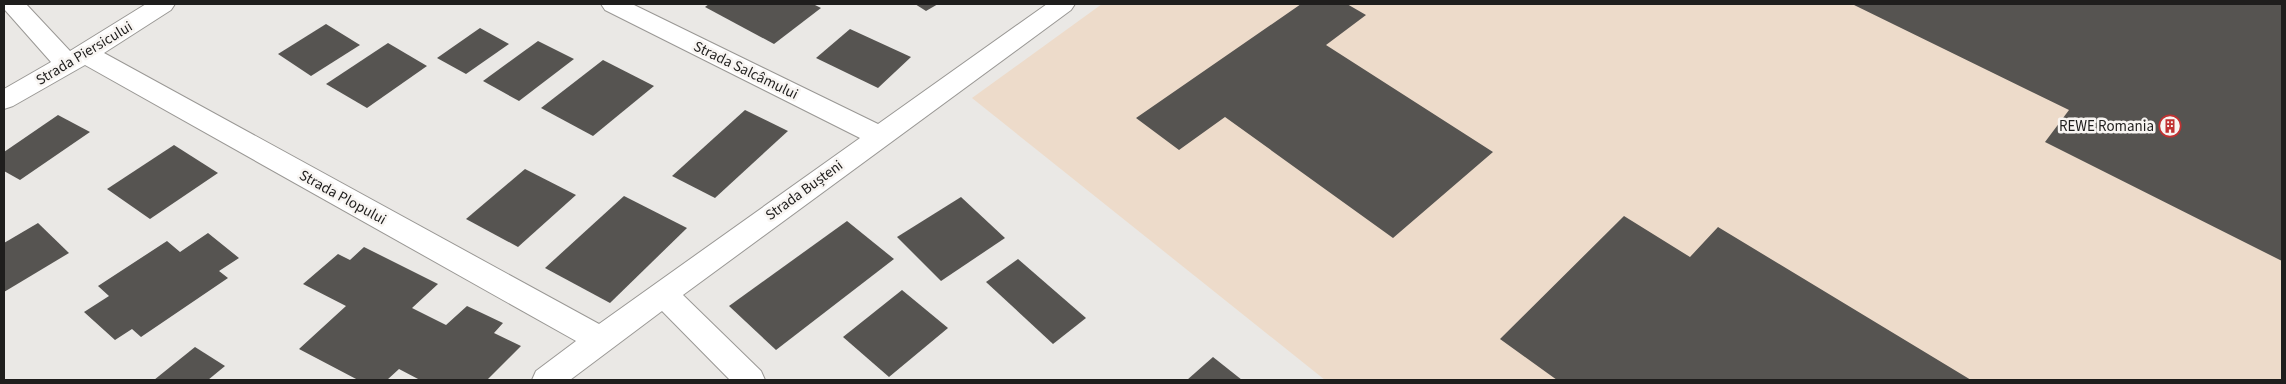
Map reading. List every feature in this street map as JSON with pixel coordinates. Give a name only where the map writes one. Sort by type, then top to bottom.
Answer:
[{"type":"street","name":"Strada Plopului","points":[[13,4],[76,59],[601,340]]},
{"type":"street","name":"Strada Piersicului","points":[[4,100],[76,59],[163,4]]},
{"type":"street","name":"Strada Salcâmului","points":[[613,4],[879,136]]},
{"type":"street","name":"Strada Bușteni","points":[[547,380],[879,136],[1063,4]]},
{"type":"street","points":[[663,294],[750,380]]},
{"type":"shaded area","points":[[1102,4],[2282,4],[2282,380],[1325,380],[972,98]]},
{"type":"building","points":[[709,4],[813,4],[821,8],[774,44],[705,7]]},
{"type":"building","points":[[915,4],[938,4],[926,11]]},
{"type":"building","points":[[1301,4],[1347,4],[1366,15],[1326,45],[1493,152],[1393,238],[1225,117],[1179,150],[1136,118]]},
{"type":"building","name":"REWE Romania","points":[[1852,4],[2282,4],[2282,261],[2045,142],[2069,110]]},
{"type":"building","points":[[326,24],[360,45],[311,76],[278,54]]},
{"type":"building","points":[[480,28],[509,44],[466,74],[437,58]]},
{"type":"building","points":[[850,29],[911,57],[878,88],[816,58]]},
{"type":"building","points":[[538,41],[574,59],[519,101],[483,81]]},
{"type":"building","points":[[388,43],[427,66],[367,108],[326,84]]},
{"type":"building","points":[[603,60],[654,86],[593,136],[541,108]]},
{"type":"building","points":[[745,110],[788,131],[715,198],[672,176]]},
{"type":"building","points":[[58,115],[90,132],[20,180],[4,171],[4,152]]},
{"type":"building","points":[[174,145],[218,173],[150,219],[107,189]]},
{"type":"building","points":[[525,169],[576,195],[518,247],[466,219]]},
{"type":"building","points":[[624,196],[687,228],[610,303],[545,268]]},
{"type":"building","points":[[961,197],[1005,238],[941,281],[897,237]]},
{"type":"building","points":[[1624,216],[1690,257],[1718,227],[1971,380],[1557,380],[1500,339]]},
{"type":"building","points":[[847,221],[894,259],[776,350],[729,306]]},
{"type":"building","points":[[38,223],[69,253],[4,292],[4,243]]},
{"type":"building","points":[[208,233],[239,258],[219,271],[228,278],[141,337],[132,329],[115,340],[84,312],[109,296],[98,286],[167,241],[180,252]]},
{"type":"building","points":[[364,247],[438,284],[412,308],[446,325],[467,306],[503,323],[494,333],[521,346],[487,380],[420,380],[399,369],[387,380],[358,380],[299,349],[346,306],[303,284],[338,254],[350,260]]},
{"type":"building","points":[[1018,259],[1086,318],[1053,344],[986,282]]},
{"type":"building","points":[[902,290],[948,328],[889,377],[843,337]]},
{"type":"building","points":[[195,347],[225,366],[208,380],[154,380]]},
{"type":"building","points":[[1213,357],[1242,380],[1187,380]]},
{"type":"place","name":"REWE Romania","points":[[2170,126]]}]
